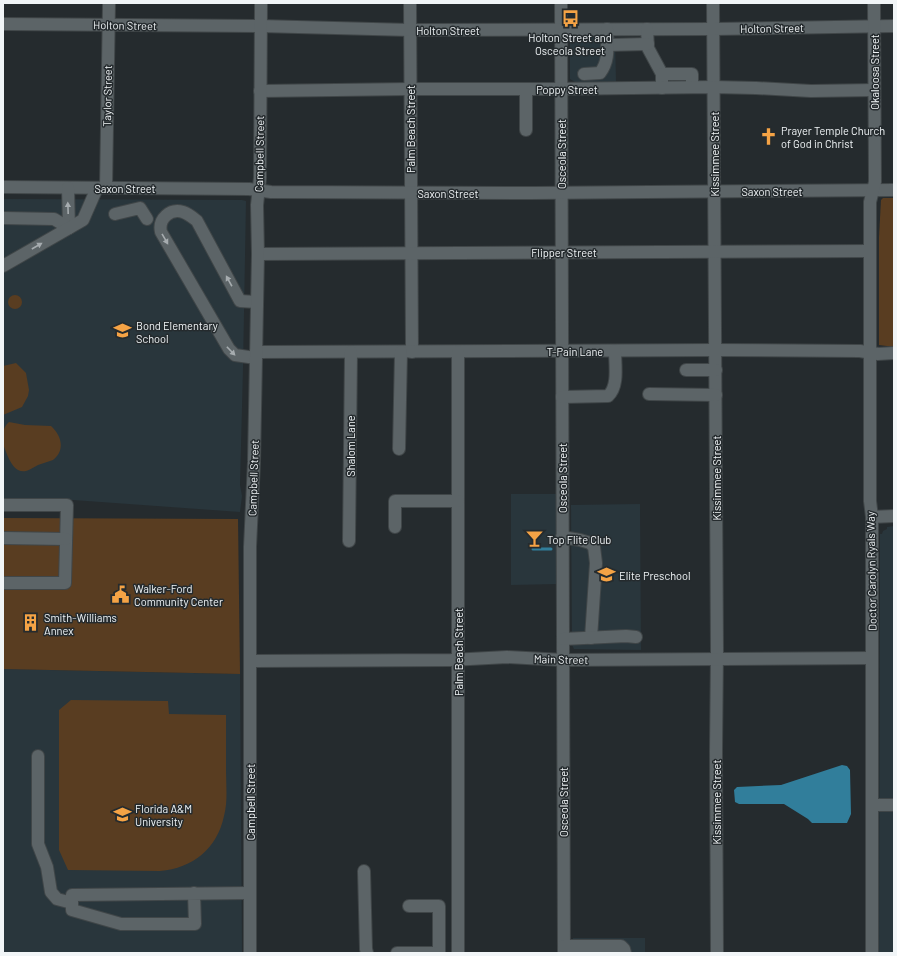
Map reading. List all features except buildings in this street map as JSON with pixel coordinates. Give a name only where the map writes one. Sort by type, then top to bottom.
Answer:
[{"type":"street","name":"Taylor Street","points":[[102,188],[108,3]]},
{"type":"street","name":"Campbell Street","points":[[250,953],[250,547],[254,462],[258,254],[257,205],[260,178],[261,3]]},
{"type":"street","name":"Palm Beach Street","points":[[399,449],[411,254],[410,3]]},
{"type":"street","name":"Osceola Street","points":[[561,3],[564,949]]},
{"type":"street","name":"Kissimmee Street","points":[[713,3],[716,370],[717,953]]},
{"type":"street","name":"Okaloosa Street","points":[[873,190],[875,182],[874,3]]},
{"type":"street","name":"Holton Street","points":[[3,24],[260,26],[410,30],[713,29],[894,26]]},
{"type":"street","points":[[596,89],[590,74],[600,74],[606,66],[607,29]]},
{"type":"street","points":[[647,29],[648,48],[662,74],[662,88]]},
{"type":"street","points":[[607,45],[648,44]]},
{"type":"street","points":[[662,74],[692,74],[692,88]]},
{"type":"street","name":"Poppy Street","points":[[260,91],[714,87],[810,91],[874,90]]},
{"type":"street","points":[[526,89],[526,130]]},
{"type":"street","name":"Saxon Street","points":[[3,188],[243,189],[271,192],[411,193],[894,190]]},
{"type":"street","points":[[68,188],[69,228]]},
{"type":"street","points":[[3,266],[83,220],[102,188]]},
{"type":"street","points":[[140,188],[140,208],[147,219]]},
{"type":"street","name":"Doctor Carolyn Ryals Way","points":[[872,953],[872,517],[870,501],[869,352],[870,202],[873,190]]},
{"type":"street","points":[[116,214],[140,208]]},
{"type":"street","name":"T-Pain Lane","points":[[257,302],[240,301],[197,221],[192,216],[176,211],[169,213],[163,219],[160,227],[161,232],[228,349],[235,355],[351,352],[715,350],[860,351],[894,353]]},
{"type":"street","points":[[3,218],[54,219],[69,228]]},
{"type":"street","name":"Flipper Street","points":[[258,254],[562,252],[715,253],[870,251]]},
{"type":"street","points":[[562,397],[608,396],[612,392],[615,384],[614,351]]},
{"type":"street","name":"Shalom Lane","points":[[349,541],[351,352]]},
{"type":"street","name":"Palm Beach Street","points":[[458,352],[458,953]]},
{"type":"street","points":[[686,370],[716,370]]},
{"type":"street","points":[[649,394],[716,395]]},
{"type":"street","points":[[395,527],[395,501],[458,501]]},
{"type":"street","points":[[3,505],[67,505],[65,583],[3,583]]},
{"type":"street","points":[[872,517],[894,516]]},
{"type":"street","points":[[562,537],[590,543],[594,547],[596,562],[591,638]]},
{"type":"street","points":[[3,538],[66,539]]},
{"type":"street","points":[[562,638],[636,637]]},
{"type":"street","name":"Main Street","points":[[250,661],[458,660],[507,657],[562,660],[872,658]]},
{"type":"street","points":[[38,756],[38,844],[47,867],[51,892],[57,899],[72,903]]},
{"type":"street","points":[[872,805],[894,805]]},
{"type":"street","points":[[364,871],[367,953]]},
{"type":"street","points":[[194,893],[194,924],[121,924],[72,910],[72,895],[194,893],[249,893]]},
{"type":"street","points":[[409,906],[439,906],[439,953]]},
{"type":"street","points":[[564,949],[621,946],[625,953]]},
{"type":"street","points":[[397,953],[434,953]]},
{"type":"shaded area","points":[[576,37],[615,37],[616,82],[580,83],[570,79],[570,40]]},
{"type":"shaded area","points":[[883,198],[894,198],[894,347],[879,345],[879,237],[881,200]]},
{"type":"shaded area","name":"Bond Elementary School","points":[[3,199],[246,201],[240,485],[242,496],[240,512],[73,500],[3,500]]},
{"type":"shaded area","points":[[12,295],[18,295],[22,299],[22,305],[18,309],[12,309],[8,305],[8,299]]},
{"type":"shaded area","points":[[16,363],[26,373],[29,390],[28,396],[22,407],[3,415],[3,366]]},
{"type":"shaded area","points":[[9,422],[25,425],[51,426],[61,443],[60,452],[53,460],[26,471],[21,471],[15,468],[9,459],[2,441],[4,429]]},
{"type":"shaded area","name":"Top Flite Club","points":[[511,494],[557,494],[558,584],[511,585]]},
{"type":"shaded area","name":"Elite Preschool","points":[[640,504],[641,650],[574,649],[572,645],[571,505]]},
{"type":"shaded area","name":"Walker-Ford Community Center","points":[[3,518],[238,519],[240,674],[3,669]]},
{"type":"shaded area","points":[[894,526],[894,953],[879,953],[880,534],[887,529],[887,527]]},
{"type":"shaded area","name":"Florida A&M University","points":[[3,669],[240,674],[242,953],[3,953]]},
{"type":"shaded area","points":[[71,700],[168,701],[169,714],[226,715],[226,805],[221,828],[216,838],[202,855],[183,866],[160,871],[68,870],[59,850],[59,710]]},
{"type":"shaded area","points":[[573,938],[645,938],[645,953],[573,953]]},
{"type":"water","points":[[842,765],[847,766],[850,770],[851,814],[847,823],[812,823],[784,804],[739,804],[735,802],[734,790],[737,787],[781,785]]},
{"type":"waterway","points":[[533,549],[551,549]]},
{"type":"place","name":"Holton Street and Osceola Street","points":[[570,19]]},
{"type":"place","name":"Prayer Temple Church of God in Christ","points":[[768,136]]},
{"type":"place","name":"Bond Elementary School","points":[[123,331]]},
{"type":"place","name":"Top Flite Club","points":[[534,539]]},
{"type":"place","name":"Elite Preschool","points":[[606,575]]},
{"type":"place","name":"Walker-Ford Community Center","points":[[121,594]]},
{"type":"place","name":"Smith-Williams Annex","points":[[31,623]]},
{"type":"place","name":"Florida A&M University","points":[[122,814]]}]
